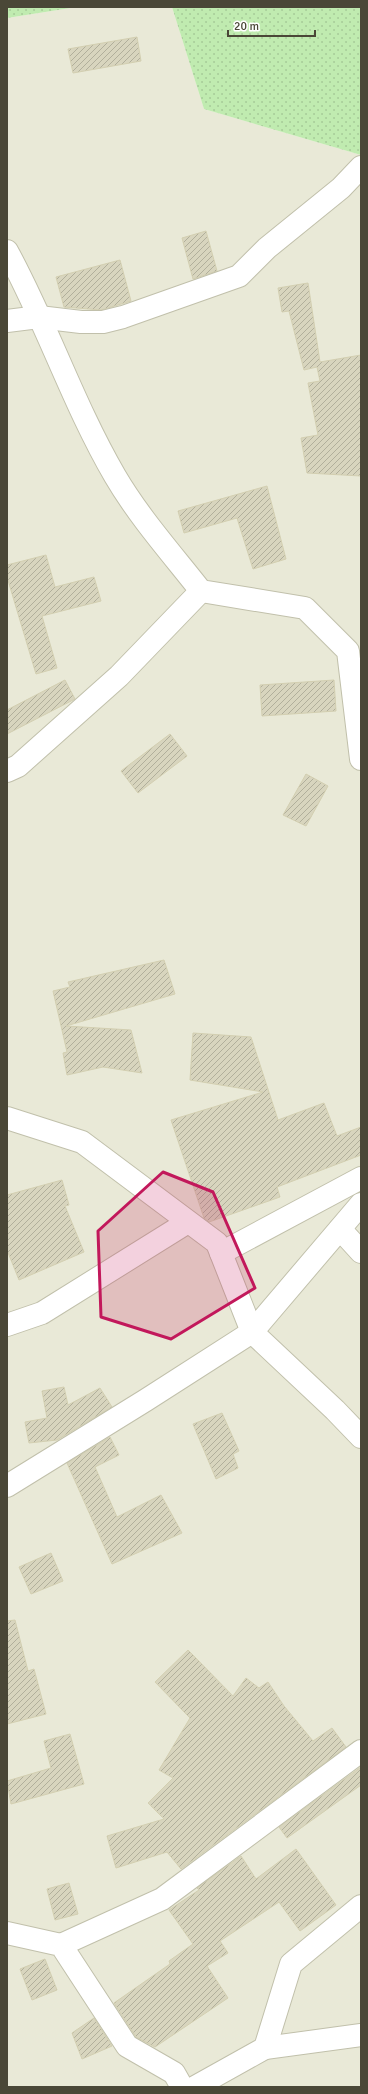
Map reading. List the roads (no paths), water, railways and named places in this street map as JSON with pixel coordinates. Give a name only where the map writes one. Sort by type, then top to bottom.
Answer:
[{"type":"street","points":[[7,321],[38,317],[81,322],[103,322],[130,315],[240,276],[267,248],[341,188],[361,167]]},
{"type":"street","points":[[7,251],[70,388],[116,477],[156,534],[201,591],[305,608],[348,651],[361,759]]},
{"type":"street","points":[[7,771],[18,766],[119,676],[201,591]]},
{"type":"street","points":[[7,1118],[82,1142],[217,1243],[252,1332],[335,1410],[361,1437]]},
{"type":"street","points":[[221,1253],[361,1178]]},
{"type":"street","points":[[7,1486],[252,1332],[361,1204]]},
{"type":"street","points":[[7,1325],[42,1313],[188,1222]]},
{"type":"street","points":[[340,1229],[361,1252]]},
{"type":"street","points":[[7,1933],[61,1944],[162,1899],[361,1751]]},
{"type":"street","points":[[265,2048],[291,1964],[361,1906]]},
{"type":"street","points":[[61,1944],[127,2046],[174,2073],[182,2087]]},
{"type":"street","points":[[195,2087],[265,2048],[361,2035]]}]
